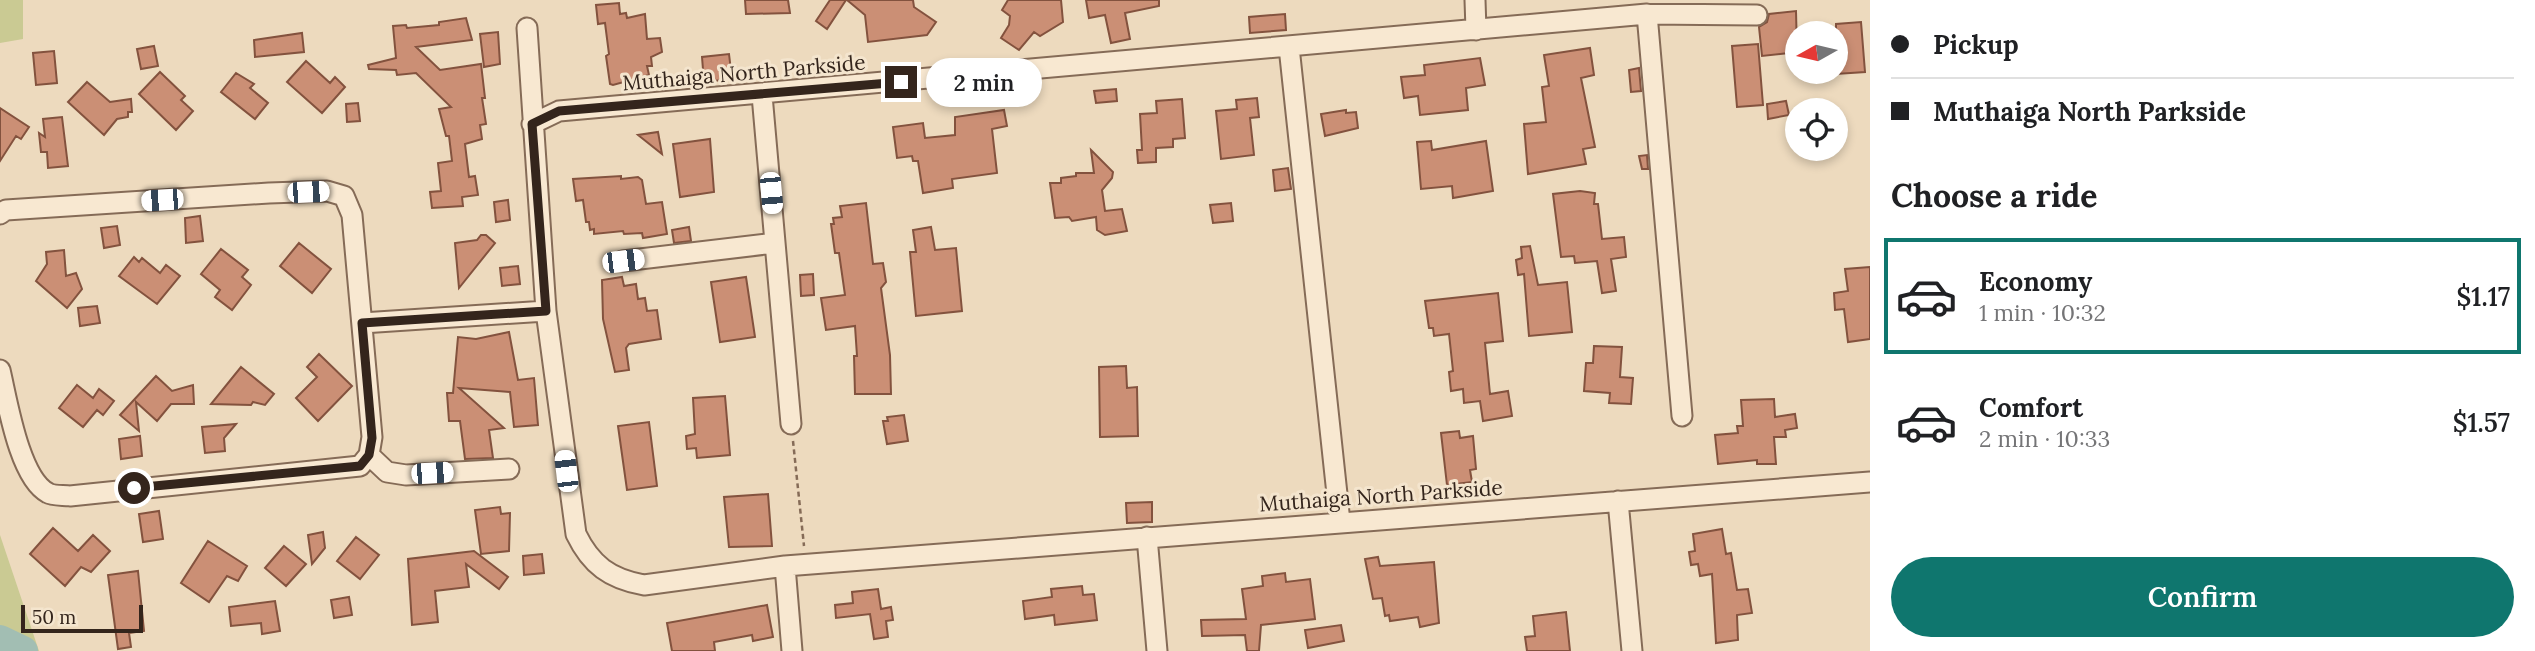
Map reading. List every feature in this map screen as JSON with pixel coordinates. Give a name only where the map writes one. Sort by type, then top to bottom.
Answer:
[{"type":"street","points":[[1475,0],[1476,30]]},
{"type":"street","points":[[1647,14],[1682,416]]},
{"type":"street","name":"Muthaiga North Parkside","points":[[1757,15],[1647,14],[559,111],[532,124],[546,311],[576,534],[596,565],[622,581],[644,585],[785,566],[1870,482]]},
{"type":"street","points":[[527,28],[532,124]]},
{"type":"street","points":[[1289,47],[1340,522]]},
{"type":"street","points":[[762,94],[791,424]]},
{"type":"street","points":[[0,214],[6,211],[270,193],[327,191],[344,195],[352,215],[372,438],[369,455],[360,466],[312,473],[70,496],[48,493],[32,476],[20,446],[0,370]]},
{"type":"street","points":[[623,261],[775,243]]},
{"type":"street","points":[[362,323],[546,311]]},
{"type":"street","points":[[369,455],[387,471],[406,475],[509,469]]},
{"type":"street","points":[[1618,502],[1632,651]]},
{"type":"street","points":[[1147,537],[1157,651]]},
{"type":"street","points":[[785,566],[792,651]]},
{"type":"path","points":[[791,424],[806,565]]},
{"type":"green space","points":[[0,0],[23,0],[23,39],[0,43]]},
{"type":"green space","points":[[0,535],[39,651],[0,651]]},
{"type":"building","points":[[745,0],[788,0],[790,13],[746,14]]},
{"type":"building","points":[[830,0],[846,0],[827,29],[816,21]]},
{"type":"building","points":[[847,0],[913,0],[914,7],[936,22],[927,35],[868,42],[865,15]]},
{"type":"building","points":[[1008,0],[1061,0],[1063,22],[1040,36],[1034,32],[1019,50],[1001,38],[1009,25],[1010,16],[1002,10]]},
{"type":"building","points":[[1086,0],[1159,0],[1159,6],[1125,13],[1130,39],[1111,43],[1105,15],[1089,18]]},
{"type":"building","points":[[619,3],[620,14],[626,13],[627,18],[645,14],[647,39],[660,38],[662,52],[651,57],[652,66],[647,66],[649,75],[613,85],[610,84],[606,56],[609,54],[605,23],[598,24],[596,5]]},
{"type":"building","points":[[1796,11],[1796,21],[1785,21],[1785,53],[1762,56],[1759,27],[1767,22],[1769,14]]},
{"type":"building","points":[[1285,14],[1286,30],[1250,33],[1249,17]]},
{"type":"building","points":[[466,18],[472,40],[416,47],[440,70],[481,64],[485,98],[482,98],[486,124],[480,125],[482,139],[465,144],[469,177],[475,176],[478,195],[462,197],[463,206],[432,208],[430,192],[441,191],[438,163],[452,161],[449,136],[446,136],[439,109],[451,107],[416,73],[397,75],[396,70],[369,69],[368,65],[396,58],[393,26],[406,25],[407,28],[439,25],[439,22]]},
{"type":"building","points":[[1861,22],[1865,72],[1848,73],[1848,23]]},
{"type":"building","points":[[498,32],[500,64],[484,67],[480,34]]},
{"type":"building","points":[[302,33],[304,52],[255,57],[254,40]]},
{"type":"building","points":[[1758,44],[1763,105],[1737,107],[1732,46]]},
{"type":"building","points":[[154,46],[158,66],[141,69],[137,49]]},
{"type":"building","points":[[1590,48],[1594,75],[1581,78],[1595,147],[1583,149],[1586,164],[1528,174],[1524,124],[1546,122],[1542,87],[1549,86],[1544,55]]},
{"type":"building","points":[[54,51],[57,83],[36,85],[33,53]]},
{"type":"building","points":[[729,54],[732,79],[704,82],[702,57]]},
{"type":"building","points":[[1480,58],[1485,85],[1466,88],[1468,110],[1420,115],[1418,96],[1404,98],[1401,77],[1425,75],[1424,65]]},
{"type":"building","points":[[306,61],[330,83],[335,77],[345,87],[322,113],[287,82]]},
{"type":"building","points":[[1639,68],[1641,91],[1631,92],[1629,70]]},
{"type":"building","points":[[160,72],[185,96],[181,100],[193,111],[176,130],[139,94]]},
{"type":"building","points":[[236,73],[254,84],[250,88],[268,103],[255,119],[221,92]]},
{"type":"building","points":[[87,82],[110,102],[131,99],[132,112],[128,112],[128,117],[117,119],[104,135],[68,102]]},
{"type":"building","points":[[1116,89],[1117,101],[1096,103],[1094,91]]},
{"type":"building","points":[[1257,98],[1259,117],[1250,118],[1254,155],[1221,159],[1216,111],[1237,109],[1236,100]]},
{"type":"building","points":[[1182,99],[1185,138],[1173,139],[1173,147],[1156,148],[1156,162],[1138,163],[1137,150],[1142,150],[1140,114],[1157,113],[1156,101]]},
{"type":"building","points":[[1785,101],[1785,116],[1768,119],[1767,104]]},
{"type":"building","points":[[358,103],[360,121],[347,122],[346,104]]},
{"type":"building","points":[[0,108],[29,127],[21,139],[16,136],[0,161]]},
{"type":"building","points":[[1004,110],[1007,126],[992,129],[997,173],[952,179],[953,188],[923,193],[918,161],[913,161],[912,156],[897,158],[893,127],[923,123],[925,138],[955,135],[955,117]]},
{"type":"building","points":[[1346,110],[1346,113],[1356,112],[1358,128],[1325,136],[1321,114]]},
{"type":"building","points":[[62,117],[68,166],[48,168],[47,152],[41,152],[39,133],[45,137],[43,119]]},
{"type":"building","points":[[658,132],[662,154],[638,135]]},
{"type":"building","points":[[710,139],[714,192],[680,197],[673,144]]},
{"type":"building","points":[[1431,141],[1432,150],[1486,141],[1493,191],[1453,198],[1452,186],[1421,189],[1417,142]]},
{"type":"building","points":[[1091,150],[1113,172],[1112,178],[1102,190],[1105,211],[1122,209],[1127,231],[1105,235],[1097,230],[1096,217],[1072,221],[1069,217],[1055,218],[1050,183],[1061,183],[1061,178],[1076,176],[1076,173],[1094,173]]},
{"type":"building","points":[[1647,155],[1648,169],[1642,169],[1639,156]]},
{"type":"building","points":[[1288,168],[1291,189],[1275,191],[1273,170]]},
{"type":"building","points":[[621,176],[621,179],[638,177],[642,180],[646,204],[662,202],[667,234],[643,238],[642,233],[624,234],[623,231],[594,234],[594,229],[590,230],[583,200],[576,201],[573,179]]},
{"type":"building","points":[[1580,191],[1595,193],[1594,204],[1598,204],[1602,239],[1624,237],[1626,257],[1611,259],[1616,291],[1602,293],[1597,261],[1575,263],[1574,256],[1561,257],[1553,194]]},
{"type":"building","points":[[508,200],[510,220],[496,222],[494,202]]},
{"type":"building","points":[[866,203],[873,264],[883,263],[886,282],[881,288],[890,355],[891,394],[855,394],[855,326],[826,330],[821,298],[845,295],[839,253],[835,253],[831,224],[834,224],[833,218],[842,217],[840,206]]},
{"type":"building","points":[[1231,203],[1233,221],[1213,223],[1210,205]]},
{"type":"building","points":[[200,216],[203,241],[186,243],[185,218]]},
{"type":"building","points":[[117,226],[120,245],[104,248],[101,228]]},
{"type":"building","points":[[689,227],[691,241],[674,243],[672,230]]},
{"type":"building","points":[[931,227],[935,250],[956,248],[962,311],[916,316],[910,252],[916,252],[913,230]]},
{"type":"building","points":[[481,235],[486,235],[495,243],[459,288],[455,243],[477,240]]},
{"type":"building","points":[[299,243],[331,269],[312,293],[280,266]]},
{"type":"building","points":[[1530,246],[1538,285],[1567,282],[1572,332],[1529,336],[1524,274],[1518,275],[1516,260],[1522,258],[1521,247]]},
{"type":"building","points":[[221,249],[248,270],[242,277],[251,285],[232,310],[215,297],[220,290],[201,274]]},
{"type":"building","points":[[64,250],[66,276],[76,273],[82,289],[67,308],[36,281],[47,264],[46,252]]},
{"type":"building","points":[[134,257],[139,262],[142,258],[160,273],[166,265],[180,276],[157,304],[119,276]]},
{"type":"building","points":[[518,266],[520,284],[502,286],[500,268]]},
{"type":"building","points":[[1870,267],[1870,339],[1848,342],[1844,309],[1835,310],[1834,293],[1848,291],[1845,269]]},
{"type":"building","points":[[813,274],[814,295],[801,296],[800,275]]},
{"type":"building","points":[[622,277],[624,286],[636,284],[638,299],[645,298],[647,311],[657,310],[661,339],[629,344],[626,348],[629,370],[615,372],[603,319],[602,280]]},
{"type":"building","points":[[746,277],[755,337],[720,342],[711,282]]},
{"type":"building","points":[[1498,293],[1503,341],[1485,343],[1490,394],[1508,391],[1512,416],[1483,421],[1480,401],[1464,403],[1463,389],[1451,391],[1449,372],[1453,371],[1449,334],[1434,336],[1433,328],[1429,328],[1425,301]]},
{"type":"building","points":[[97,306],[100,323],[80,326],[78,308]]},
{"type":"building","points":[[509,332],[518,380],[534,378],[538,425],[514,427],[510,392],[459,388],[504,428],[489,430],[493,458],[465,459],[460,421],[449,421],[447,393],[453,393],[458,337],[476,339]]},
{"type":"building","points":[[1594,346],[1622,347],[1620,377],[1633,378],[1631,404],[1609,403],[1610,393],[1584,391],[1586,363],[1593,363]]},
{"type":"building","points":[[319,354],[352,386],[318,421],[296,398],[317,377],[307,367]]},
{"type":"building","points":[[1126,366],[1127,388],[1137,387],[1138,436],[1100,437],[1099,367]]},
{"type":"building","points":[[241,367],[274,394],[265,405],[253,402],[251,405],[211,404]]},
{"type":"building","points":[[156,376],[172,391],[193,385],[194,404],[171,404],[157,421],[136,402],[139,431],[120,415]]},
{"type":"building","points":[[77,385],[93,398],[99,389],[114,401],[103,415],[97,410],[83,427],[59,408]]},
{"type":"building","points":[[725,396],[730,455],[697,458],[696,448],[687,449],[686,436],[695,434],[693,398]]},
{"type":"building","points":[[1774,399],[1775,417],[1795,414],[1797,428],[1785,430],[1786,437],[1774,437],[1776,464],[1757,464],[1757,460],[1718,464],[1715,435],[1738,433],[1737,426],[1743,426],[1741,400]]},
{"type":"building","points":[[904,415],[908,441],[887,444],[883,421],[888,421],[887,417]]},
{"type":"building","points":[[649,422],[657,486],[627,490],[618,426]]},
{"type":"building","points":[[236,424],[224,438],[225,451],[205,453],[202,427]]},
{"type":"building","points":[[1459,431],[1460,438],[1473,436],[1476,469],[1470,470],[1472,482],[1447,485],[1441,433]]},
{"type":"building","points":[[140,436],[142,456],[121,459],[119,439]]},
{"type":"building","points":[[768,494],[772,546],[729,547],[724,497]]},
{"type":"building","points":[[1152,502],[1152,522],[1127,523],[1126,503]]},
{"type":"building","points":[[500,507],[501,514],[510,513],[509,551],[481,554],[475,510]]},
{"type":"building","points":[[159,511],[163,539],[143,542],[139,514]]},
{"type":"building","points":[[53,528],[78,551],[93,535],[110,551],[91,572],[81,567],[65,586],[30,554]]},
{"type":"building","points":[[1722,529],[1726,554],[1731,553],[1737,590],[1748,589],[1752,613],[1737,615],[1738,640],[1716,643],[1712,574],[1700,576],[1698,564],[1691,565],[1689,552],[1695,551],[1693,534]]},
{"type":"building","points":[[323,532],[325,548],[312,564],[308,535]]},
{"type":"building","points":[[356,537],[379,555],[360,579],[337,561]]},
{"type":"building","points":[[208,541],[247,566],[238,581],[227,576],[209,602],[181,583]]},
{"type":"building","points":[[284,546],[306,564],[286,586],[265,568]]},
{"type":"building","points":[[474,551],[508,577],[499,589],[466,564],[469,587],[435,591],[438,622],[412,625],[408,559]]},
{"type":"building","points":[[542,554],[544,573],[524,575],[523,556]]},
{"type":"building","points":[[1378,557],[1380,566],[1434,562],[1439,623],[1420,627],[1418,617],[1390,621],[1389,615],[1385,616],[1382,598],[1373,599],[1365,559]]},
{"type":"building","points":[[138,571],[144,631],[129,633],[131,647],[118,649],[108,575]]},
{"type":"building","points":[[1285,573],[1286,582],[1310,579],[1315,619],[1261,625],[1259,651],[1247,651],[1245,635],[1202,636],[1201,620],[1246,619],[1242,589],[1263,586],[1262,576]]},
{"type":"building","points":[[1082,586],[1083,595],[1094,594],[1097,620],[1055,625],[1054,615],[1025,619],[1023,601],[1052,597],[1051,589]]},
{"type":"building","points":[[878,589],[881,609],[891,607],[893,620],[886,621],[888,637],[874,639],[870,614],[836,618],[835,605],[853,603],[852,592]]},
{"type":"building","points":[[349,597],[352,615],[334,618],[331,600]]},
{"type":"building","points":[[275,601],[280,631],[262,634],[261,623],[231,626],[229,607]]},
{"type":"building","points":[[767,605],[773,637],[753,641],[752,635],[714,642],[715,651],[672,651],[667,623]]},
{"type":"building","points":[[1566,612],[1570,651],[1527,651],[1525,637],[1535,636],[1533,616]]},
{"type":"building","points":[[1341,625],[1344,641],[1308,648],[1305,630]]},
{"type":"waterway","points":[[0,640],[23,651]]},
{"type":"route","points":[[134,488],[312,473],[360,466],[369,455],[372,438],[362,323],[546,311],[532,124],[559,111],[901,82]]}]
